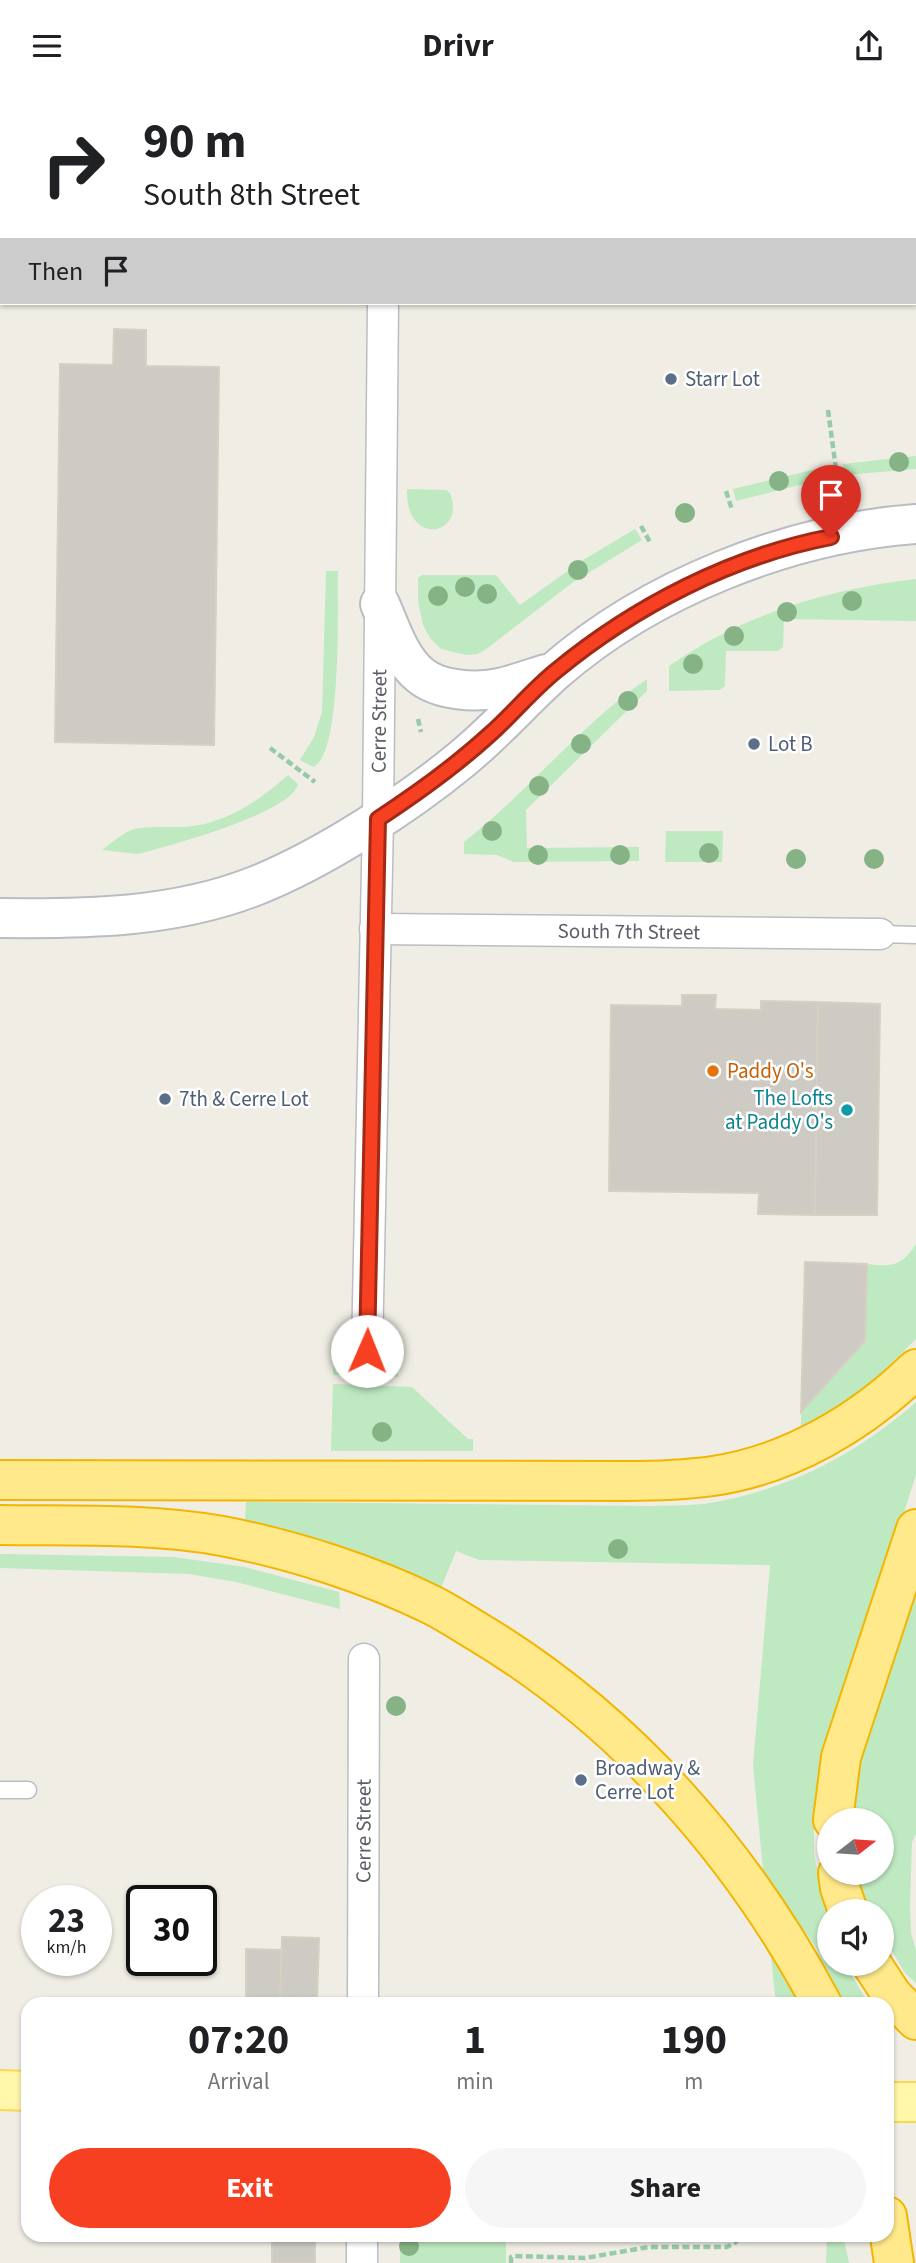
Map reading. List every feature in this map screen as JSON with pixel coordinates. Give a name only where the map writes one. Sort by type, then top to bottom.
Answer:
[{"type":"highway","points":[[0,1481],[672,1481],[705,1477],[760,1464],[798,1450],[835,1431],[878,1403],[916,1369]]},
{"type":"highway","points":[[0,1525],[137,1527],[223,1537],[320,1562],[433,1606],[509,1651],[567,1692],[614,1732],[658,1776],[706,1830],[762,1902],[793,1949],[818,1997]]},
{"type":"highway","points":[[835,1808],[841,1757],[916,1529]]},
{"type":"highway","points":[[880,1976],[894,1997]]},
{"type":"highway","points":[[894,1997],[916,2020]]},
{"type":"highway","points":[[891,2242],[894,2263]]},
{"type":"main road","points":[[0,918],[144,914],[221,898],[282,874],[378,819],[462,759],[555,671],[643,610],[741,562],[806,542],[916,524]]},
{"type":"main road","points":[[380,604],[407,659],[419,675],[432,683],[468,690],[498,688],[555,671]]},
{"type":"main road","points":[[0,2090],[21,2091]]},
{"type":"main road","points":[[894,2102],[916,2102]]},
{"type":"street","name":"Cerre Street","points":[[367,1351],[378,819],[383,305]]},
{"type":"street","name":"South 7th Street","points":[[375,929],[880,934]]},
{"type":"street","name":"Cerre Street","points":[[363,1997],[364,1659]]},
{"type":"street","points":[[362,2242],[362,2263]]},
{"type":"lane","points":[[880,934],[916,935]]},
{"type":"lane","points":[[0,1790],[28,1790]]},
{"type":"path","points":[[828,410],[838,484]]},
{"type":"path","points":[[726,491],[732,510]]},
{"type":"path","points":[[641,526],[651,544]]},
{"type":"path","points":[[270,748],[315,782]]},
{"type":"path","points":[[511,2263],[511,2257],[515,2256],[585,2258],[649,2247],[727,2247],[736,2242]]},
{"type":"green space","points":[[916,456],[916,469],[845,475],[843,464]]},
{"type":"green space","points":[[829,466],[831,477],[736,501],[733,489]]},
{"type":"green space","points":[[407,489],[446,490],[450,493],[453,508],[450,519],[443,526],[424,528],[415,521],[409,508]]},
{"type":"green space","points":[[635,529],[642,540],[572,583],[477,654],[466,655],[441,649],[430,638],[423,625],[418,601],[418,578],[422,575],[496,575],[520,605],[583,560]]},
{"type":"green space","points":[[326,571],[338,571],[338,644],[334,709],[323,757],[313,767],[300,760],[314,737],[322,712]]},
{"type":"green space","points":[[916,579],[916,621],[784,619],[783,647],[778,651],[726,651],[725,686],[720,690],[669,691],[669,666],[726,632],[818,597]]},
{"type":"green space","points":[[647,679],[647,691],[526,810],[527,848],[639,847],[639,861],[514,862],[497,855],[464,854],[464,842],[599,717]]},
{"type":"green space","points":[[288,775],[298,784],[291,794],[277,805],[234,825],[138,854],[102,850],[135,829],[194,826],[233,814]]},
{"type":"green space","points":[[666,831],[723,831],[722,862],[665,862]]},
{"type":"green space","points":[[916,1244],[916,1339],[858,1396],[801,1430],[801,1412],[865,1341],[867,1264],[890,1265],[901,1261]]},
{"type":"green space","points":[[333,1365],[398,1367],[398,1377],[333,1375]]},
{"type":"green space","points":[[333,1384],[412,1387],[468,1439],[473,1439],[473,1451],[331,1451]]},
{"type":"green space","points":[[916,1402],[916,1475],[823,1762],[814,1811],[817,1885],[821,1885],[824,1899],[817,1899],[817,1950],[763,1870],[753,1765],[770,1565],[479,1560],[456,1551],[441,1588],[245,1521],[246,1502],[651,1506],[710,1503],[767,1489],[794,1479],[870,1438]]},
{"type":"green space","points":[[0,1554],[174,1557],[245,1567],[339,1592],[340,1609],[236,1582],[189,1574],[0,1568]]},
{"type":"green space","points":[[916,1593],[916,1834],[912,1842],[910,1905],[911,1933],[916,1950],[916,1983],[905,1973],[894,1954],[894,1899],[864,1899],[860,1885],[894,1885],[894,1808],[852,1808],[854,1783]]},
{"type":"green space","points":[[771,1957],[795,1997],[775,1997]]},
{"type":"green space","points":[[830,1976],[852,1976],[865,1997],[841,1997]]},
{"type":"green space","points":[[400,2242],[506,2242],[506,2263],[400,2263]]},
{"type":"green space","points":[[827,2242],[844,2242],[849,2263],[826,2263]]},
{"type":"building","points":[[114,329],[146,330],[146,366],[219,367],[214,745],[55,742],[60,364],[113,365]]},
{"type":"building","name":"Paddy O's","points":[[682,995],[716,995],[715,1009],[761,1010],[761,1001],[818,1002],[815,1215],[758,1214],[759,1193],[609,1191],[611,1005],[682,1006]]},
{"type":"building","name":"The Lofts at Paddy O's","points":[[818,1002],[880,1004],[877,1215],[815,1215]]},
{"type":"building","points":[[805,1262],[867,1264],[865,1341],[801,1412]]},
{"type":"building","points":[[282,1937],[319,1938],[317,1997],[280,1997]]},
{"type":"building","points":[[246,1949],[281,1950],[280,1997],[246,1997]]},
{"type":"building","points":[[272,2242],[315,2242],[315,2263],[272,2263]]},
{"type":"place","name":"Starr Lot","points":[[671,379]]},
{"type":"place","name":"Lot B","points":[[754,744]]},
{"type":"place","name":"Paddy O's","points":[[713,1071]]},
{"type":"place","name":"7th & Cerre Lot","points":[[165,1099]]},
{"type":"place","name":"The Lofts at Paddy O's","points":[[847,1110]]},
{"type":"place","name":"Broadway & Cerre Lot","points":[[581,1780]]},
{"type":"route","points":[[367,1351],[378,819],[462,759],[555,671],[643,610],[741,562],[831,537]]}]
